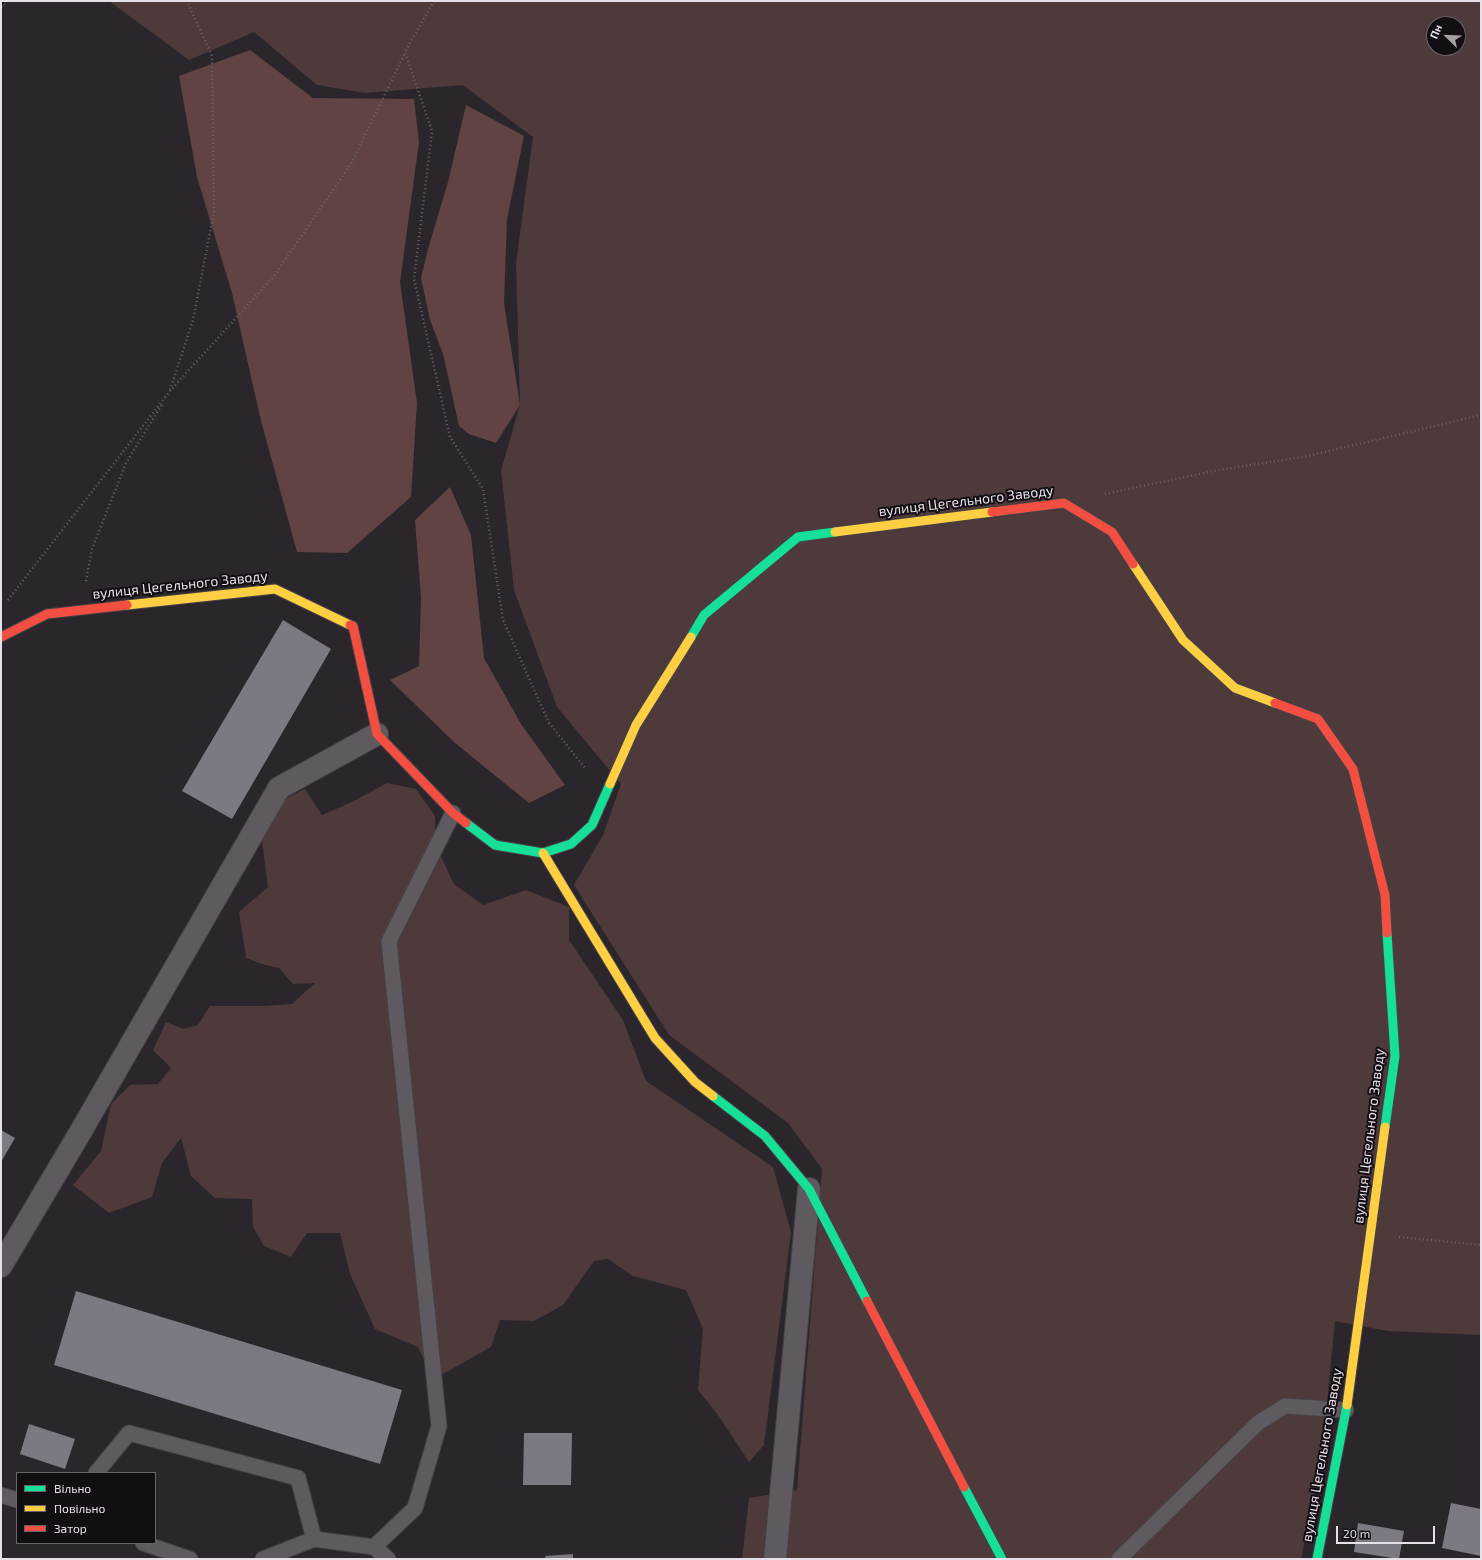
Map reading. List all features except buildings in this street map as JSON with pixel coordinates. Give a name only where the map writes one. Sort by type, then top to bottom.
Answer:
[{"type":"street","name":"вулиця Цегельного Заводу","points":[[543,854],[571,844],[592,825],[636,725],[704,615],[798,538],[1064,503],[1112,532],[1183,640],[1235,688],[1318,719],[1353,769],[1385,895],[1395,1056],[1346,1410],[1317,1559]]},
{"type":"street","name":"вулиця Цегельного Заводу","points":[[1,637],[47,614],[275,589],[353,626],[377,734]]},
{"type":"street","points":[[1,1266],[81,1131],[279,788],[377,734],[453,813],[495,845],[543,854],[655,1038],[695,1082],[765,1136],[809,1189],[1003,1558]]},
{"type":"street","points":[[775,1559],[809,1189]]},
{"type":"lane","points":[[374,1547],[414,1508],[439,1426],[389,941],[453,813]]},
{"type":"lane","points":[[1119,1559],[1258,1423],[1285,1406],[1346,1410]]},
{"type":"lane","points":[[97,1472],[129,1433],[298,1478],[314,1539]]},
{"type":"lane","points":[[1,1495],[16,1500]]},
{"type":"lane","points":[[263,1559],[314,1539],[374,1547],[388,1559]]},
{"type":"lane","points":[[146,1544],[190,1559]]},
{"type":"path","points":[[80,610],[92,549],[126,463],[170,391],[193,320],[214,212],[212,56],[187,1]]},
{"type":"path","points":[[6,604],[170,391],[274,276],[351,164],[405,52],[434,1]]},
{"type":"path","points":[[405,52],[432,132],[414,279],[450,437],[483,489],[503,620],[549,723],[606,794]]},
{"type":"path","points":[[1064,503],[1213,471],[1308,456],[1481,415]]},
{"type":"path","points":[[1371,1234],[1481,1245]]},
{"type":"shaded area","points":[[109,1],[1481,1],[1481,1335],[1388,1331],[1335,1321],[1322,1453],[1301,1559],[742,1559],[749,1498],[797,1490],[822,1169],[788,1123],[669,1035],[574,885],[603,835],[621,784],[557,707],[514,590],[501,470],[520,405],[516,263],[533,137],[463,85],[365,93],[317,85],[254,32],[189,60]]},
{"type":"shaded area","points":[[250,50],[313,98],[414,99],[419,142],[400,282],[417,403],[411,497],[347,553],[297,552],[261,421],[232,293],[197,177],[179,76]]},
{"type":"shaded area","points":[[466,105],[524,136],[507,219],[504,303],[520,405],[496,443],[469,434],[459,426],[443,354],[430,320],[421,278],[448,182]]},
{"type":"shaded area","points":[[450,487],[471,535],[484,658],[521,724],[565,785],[529,803],[455,743],[390,680],[419,666],[421,598],[415,520]]},
{"type":"shaded area","points":[[387,783],[416,789],[435,816],[435,844],[454,884],[483,905],[526,890],[569,907],[569,940],[623,1020],[646,1081],[773,1167],[791,1232],[764,1445],[749,1462],[718,1415],[698,1390],[703,1329],[686,1290],[633,1276],[608,1259],[594,1261],[563,1305],[534,1321],[500,1320],[491,1347],[434,1379],[418,1347],[375,1329],[350,1274],[340,1233],[307,1233],[291,1257],[264,1246],[253,1227],[252,1199],[215,1198],[191,1176],[181,1138],[162,1163],[152,1197],[109,1213],[73,1185],[101,1151],[111,1104],[130,1085],[158,1084],[171,1068],[153,1050],[166,1022],[183,1029],[198,1025],[210,1006],[263,1006],[292,1004],[315,983],[293,984],[279,968],[246,958],[239,912],[268,887],[262,841],[284,799],[305,789],[322,815],[352,802]]},
{"type":"railway","points":[[1,5],[4,1]]},
{"type":"traffic: fast","points":[[691,637],[704,615],[798,537],[835,532]]},
{"type":"traffic: fast","points":[[466,823],[495,845],[543,853],[571,844],[592,825],[610,784]]},
{"type":"traffic: fast","points":[[1385,1127],[1395,1056],[1387,933]]},
{"type":"traffic: fast","points":[[713,1096],[765,1136],[809,1189],[867,1301]]},
{"type":"traffic: fast","points":[[1317,1559],[1347,1405]]},
{"type":"traffic: fast","points":[[964,1487],[1002,1559]]},
{"type":"traffic: slow","points":[[835,532],[992,512]]},
{"type":"traffic: slow","points":[[1133,564],[1183,640],[1235,688],[1275,703]]},
{"type":"traffic: slow","points":[[127,605],[275,589],[350,625]]},
{"type":"traffic: slow","points":[[610,784],[636,725],[691,637]]},
{"type":"traffic: slow","points":[[543,853],[655,1038],[695,1082],[713,1096]]},
{"type":"traffic: slow","points":[[1347,1405],[1385,1127]]},
{"type":"traffic: jam","points":[[992,512],[1064,503],[1112,532],[1133,564]]},
{"type":"traffic: jam","points":[[1,637],[47,614],[127,605]]},
{"type":"traffic: jam","points":[[350,625],[353,626],[377,734],[453,813],[466,823]]},
{"type":"traffic: jam","points":[[1275,703],[1318,719],[1353,769],[1385,895],[1387,933]]},
{"type":"traffic: jam","points":[[867,1301],[964,1487]]}]
